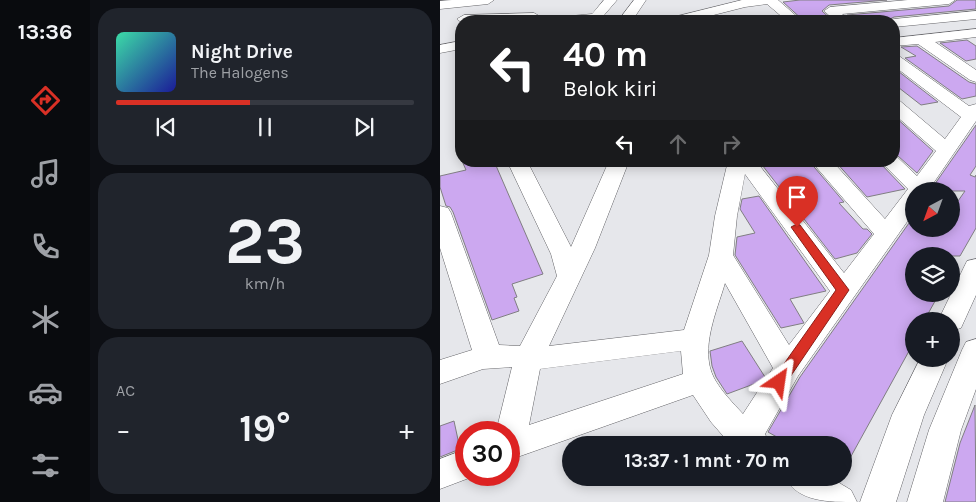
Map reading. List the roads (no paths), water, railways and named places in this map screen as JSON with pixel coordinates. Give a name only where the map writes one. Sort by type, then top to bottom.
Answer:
[{"type":"street","points":[[440,5],[488,0]]},
{"type":"street","points":[[598,15],[611,0]]},
{"type":"street","points":[[629,15],[640,0]]},
{"type":"street","points":[[708,15],[762,4],[769,0],[788,15]]},
{"type":"street","points":[[836,15],[830,11],[949,0]]},
{"type":"street","points":[[680,15],[683,7]]},
{"type":"street","points":[[440,11],[455,17]]},
{"type":"street","points":[[900,22],[976,15]]},
{"type":"street","points":[[900,41],[976,33]]},
{"type":"street","points":[[440,41],[455,39]]},
{"type":"street","points":[[920,39],[976,77]]},
{"type":"street","points":[[440,49],[455,46]]},
{"type":"street","points":[[900,64],[971,123],[947,150],[924,182]]},
{"type":"street","points":[[900,110],[947,150]]},
{"type":"street","points":[[523,167],[563,254],[569,276]]},
{"type":"street","points":[[617,167],[583,248],[528,359],[509,446],[700,380]]},
{"type":"street","points":[[737,167],[726,216],[721,255],[695,339],[695,359],[700,380],[745,436]]},
{"type":"street","points":[[751,167],[843,290]]},
{"type":"street","points":[[826,167],[886,234]]},
{"type":"street","points":[[895,167],[908,182]]},
{"type":"street","points":[[753,436],[788,368],[843,290],[905,208]]},
{"type":"street","points":[[440,213],[481,336],[490,356]]},
{"type":"street","points":[[721,255],[788,368]]},
{"type":"street","points":[[955,312],[976,267]]},
{"type":"street","points":[[440,372],[502,354],[528,359],[695,339]]},
{"type":"street","points":[[925,502],[945,430],[976,350]]},
{"type":"street","points":[[878,502],[908,415],[930,367]]},
{"type":"street","points":[[440,474],[455,468]]},
{"type":"street","points":[[814,486],[839,502]]}]
